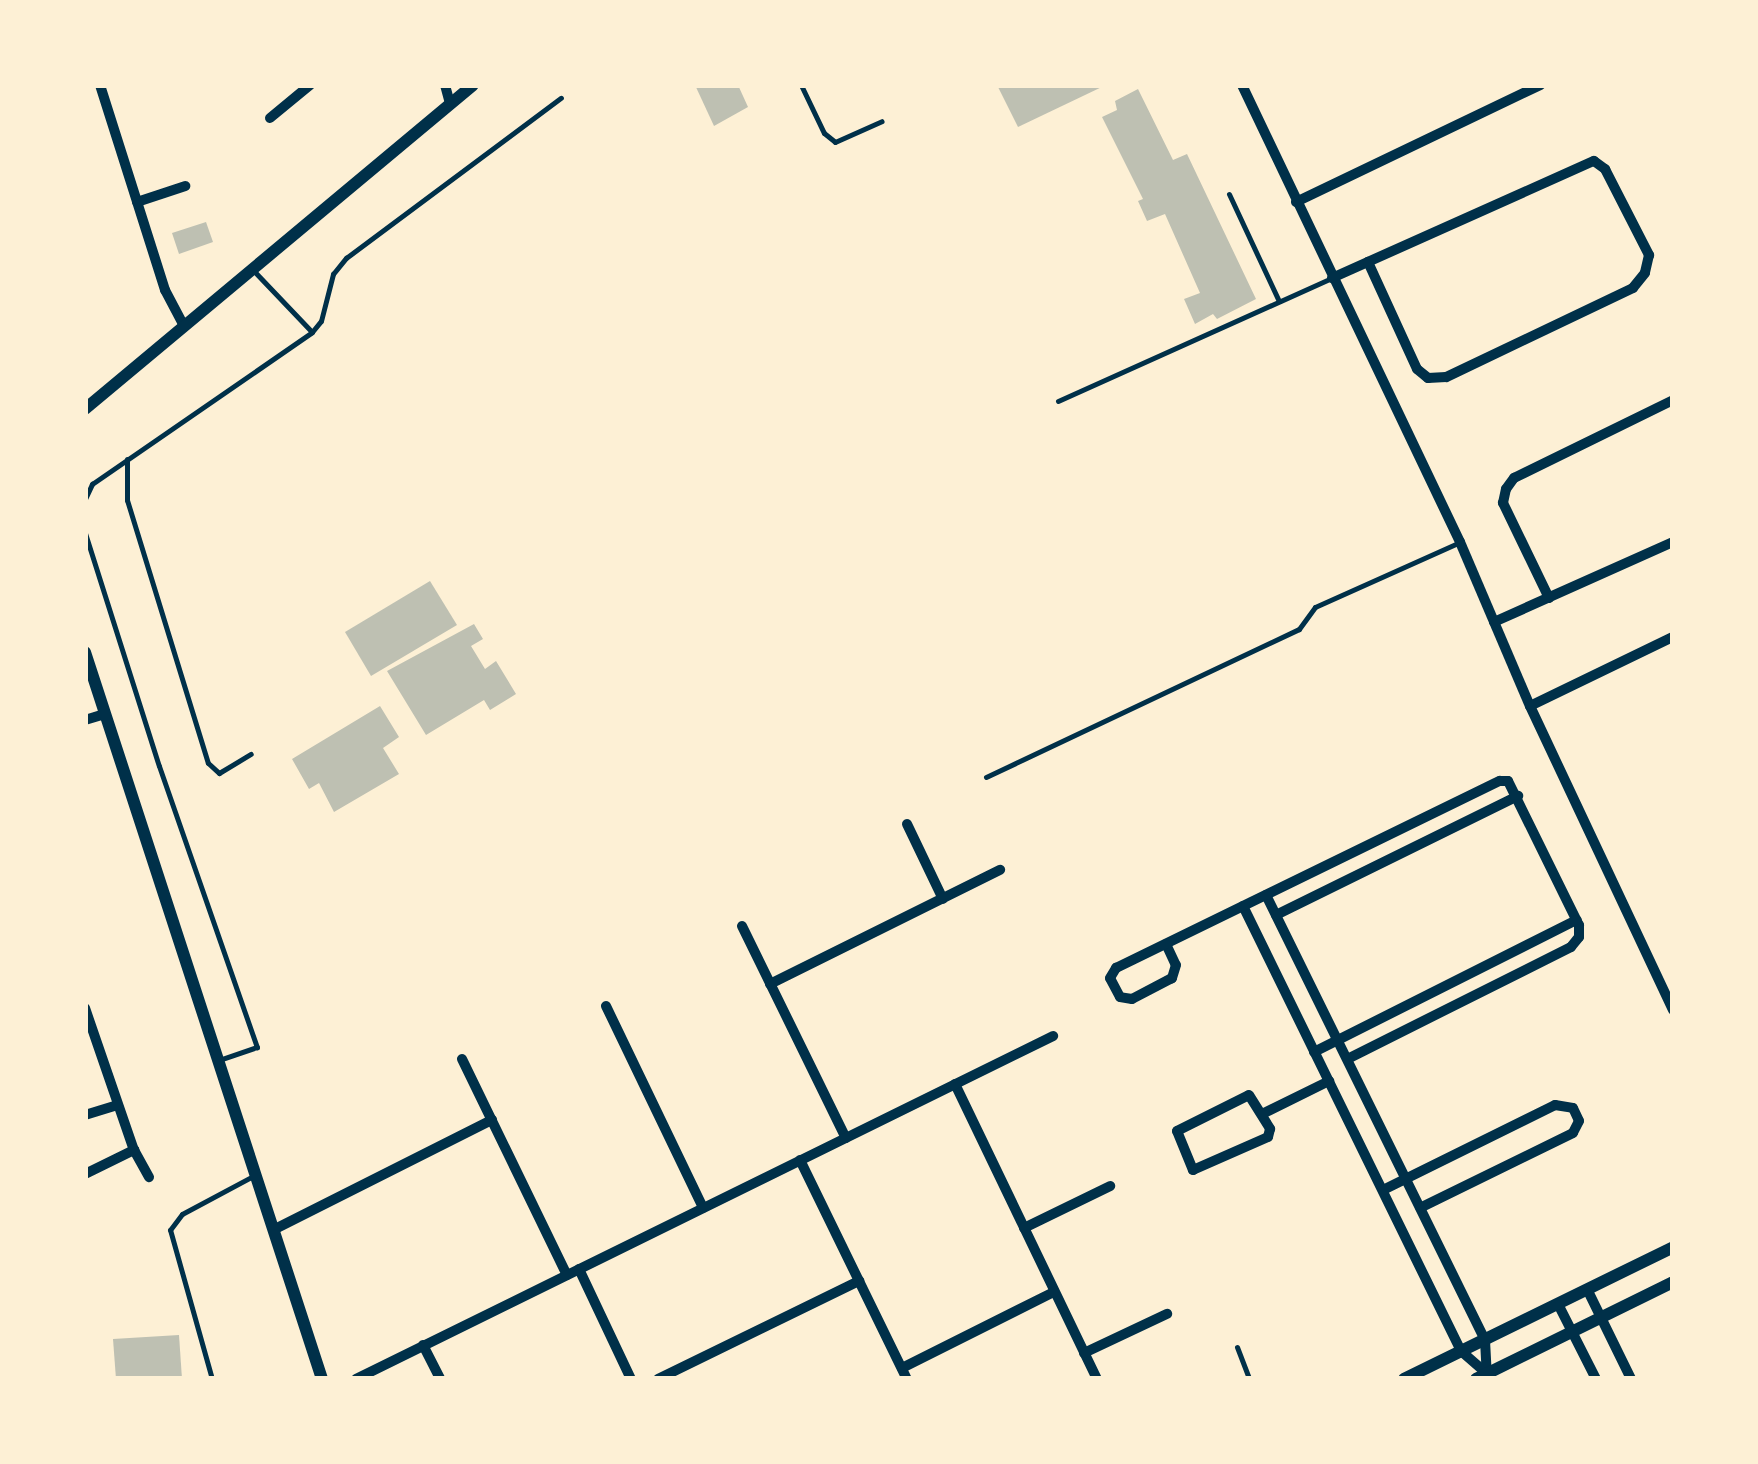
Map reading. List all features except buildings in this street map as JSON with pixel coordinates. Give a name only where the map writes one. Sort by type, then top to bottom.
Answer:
[{"type":"street","points":[[100,85],[165,290],[184,326]]},
{"type":"street","points":[[270,118],[310,85]]},
{"type":"street","points":[[445,85],[450,104]]},
{"type":"street","points":[[1242,85],[1460,542],[1530,706],[1673,1010]]},
{"type":"street","points":[[1296,202],[1540,85]]},
{"type":"street","points":[[85,408],[471,86]]},
{"type":"street","points":[[1332,278],[1594,160],[1605,169],[1650,255],[1645,273],[1634,288],[1446,377],[1428,378],[1417,369],[1368,262]]},
{"type":"street","points":[[137,202],[185,186]]},
{"type":"street","points":[[1549,598],[1503,503],[1506,489],[1514,478],[1673,400]]},
{"type":"street","points":[[1494,622],[1673,542]]},
{"type":"street","points":[[1530,706],[1673,637]]},
{"type":"street","points":[[85,655],[322,1379]]},
{"type":"street","points":[[85,720],[105,714]]},
{"type":"street","points":[[1166,944],[1176,965],[1172,978],[1132,999],[1120,997],[1110,978],[1112,970],[1243,906],[1508,780],[1580,931],[1571,946],[1347,1059]]},
{"type":"street","points":[[1276,915],[1518,796]]},
{"type":"street","points":[[906,824],[943,899]]},
{"type":"street","points":[[770,984],[1000,870]]},
{"type":"street","points":[[1266,895],[1485,1340],[1482,1376]]},
{"type":"street","points":[[1243,906],[1462,1351],[1482,1376]]},
{"type":"street","points":[[1314,1052],[1576,920]]},
{"type":"street","points":[[742,926],[846,1138]]},
{"type":"street","points":[[606,1006],[703,1208]]},
{"type":"street","points":[[85,1008],[134,1150],[149,1178]]},
{"type":"street","points":[[356,1379],[1053,1036]]},
{"type":"street","points":[[462,1059],[566,1275]]},
{"type":"street","points":[[1262,1114],[1329,1081]]},
{"type":"street","points":[[955,1084],[1096,1379]]},
{"type":"street","points":[[1248,1094],[1262,1114],[1270,1132],[1266,1139],[1199,1171],[1192,1169],[1176,1138],[1178,1130],[1248,1094]]},
{"type":"street","points":[[1382,1190],[1555,1105],[1568,1104],[1576,1115],[1577,1128],[1568,1135],[1420,1208]]},
{"type":"street","points":[[85,1116],[118,1105]]},
{"type":"street","points":[[274,1229],[492,1120]]},
{"type":"street","points":[[85,1174],[134,1150]]},
{"type":"street","points":[[800,1160],[904,1374],[1054,1292]]},
{"type":"street","points":[[1024,1228],[1110,1186]]},
{"type":"street","points":[[1404,1379],[1673,1247]]},
{"type":"street","points":[[579,1269],[631,1379]]},
{"type":"street","points":[[658,1379],[859,1281]]},
{"type":"street","points":[[1482,1376],[1673,1282]]},
{"type":"street","points":[[1588,1289],[1631,1379]]},
{"type":"street","points":[[1558,1304],[1596,1379]]},
{"type":"street","points":[[1084,1353],[1167,1314]]},
{"type":"street","points":[[424,1345],[440,1379]]},
{"type":"lane","points":[[801,85],[824,134],[835,142],[882,121]]},
{"type":"lane","points":[[85,499],[92,484],[312,332],[320,322],[333,274],[346,258],[561,98]]},
{"type":"lane","points":[[1229,194],[1278,299]]},
{"type":"lane","points":[[252,269],[312,332]]},
{"type":"lane","points":[[1058,400],[1332,278]]},
{"type":"lane","points":[[127,459],[127,500],[208,764],[219,773],[251,754]]},
{"type":"lane","points":[[85,533],[158,766],[257,1047],[220,1060]]},
{"type":"lane","points":[[986,777],[1300,628],[1315,607],[1460,542]]},
{"type":"lane","points":[[212,1379],[170,1230],[182,1214],[257,1174]]},
{"type":"lane","points":[[1237,1347],[1249,1379]]}]
